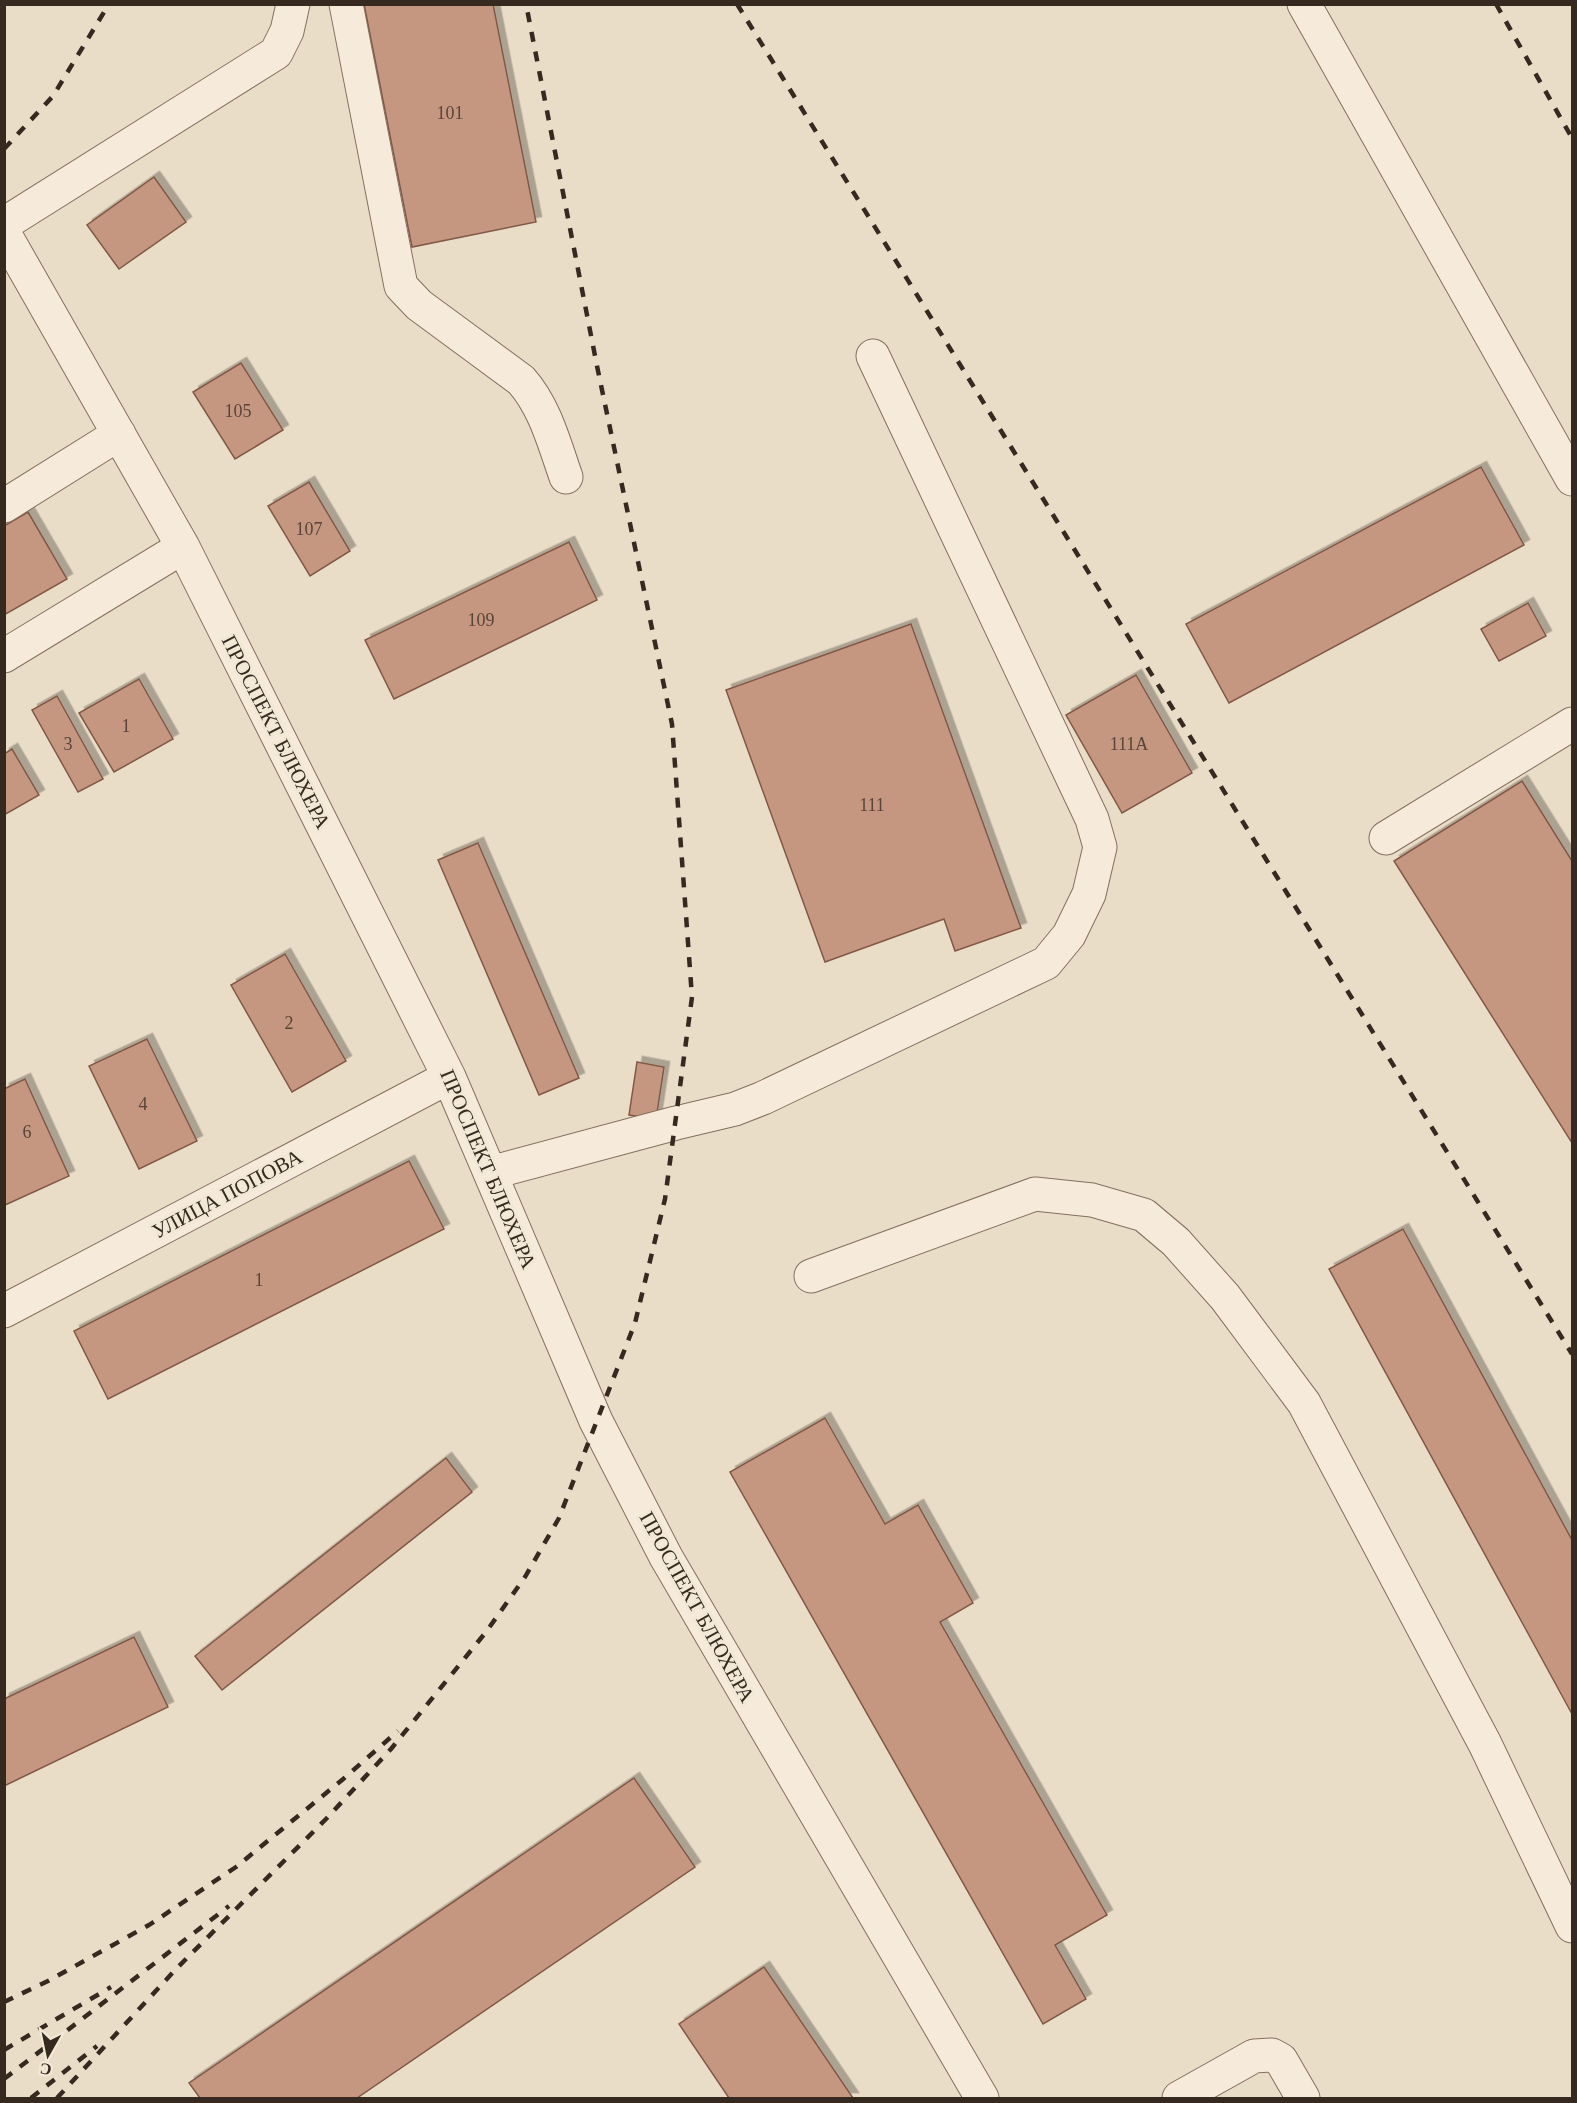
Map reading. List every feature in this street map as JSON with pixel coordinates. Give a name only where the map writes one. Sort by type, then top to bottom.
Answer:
[{"type":"street","points":[[4,224],[276,53],[286,31],[293,4]]},
{"type":"street","points":[[346,4],[401,286],[418,305],[521,380],[532,392],[540,405],[566,477]]},
{"type":"street","points":[[1304,4],[1572,479]]},
{"type":"street","name":"ПРОСПЕКТ БЛЮХЕРА","points":[[4,233],[183,547],[449,1077],[596,1421],[666,1557],[982,2098]]},
{"type":"street","points":[[490,1173],[735,1109],[763,1098],[1046,963],[1069,935],[1089,894],[1100,847],[1092,819],[873,356]]},
{"type":"street","points":[[4,506],[119,434]]},
{"type":"street","points":[[4,656],[183,547]]},
{"type":"street","points":[[1386,838],[1572,724]]},
{"type":"street","name":"УЛИЦА ПОПОВА","points":[[4,1311],[449,1077]]},
{"type":"street","points":[[811,1276],[1035,1194],[1092,1200],[1144,1215],[1176,1242],[1225,1297],[1304,1404],[1485,1744],[1572,1926]]},
{"type":"street","points":[[1179,2098],[1254,2056],[1272,2055],[1281,2060],[1303,2098]]},
{"type":"building","points":[[364,4],[493,4],[536,222],[412,247]]},
{"type":"building","points":[[154,177],[186,222],[119,269],[87,225]]},
{"type":"building","points":[[241,363],[283,430],[235,459],[193,392]]},
{"type":"building","points":[[1481,467],[1524,545],[1229,703],[1186,624]]},
{"type":"building","points":[[309,482],[350,551],[310,576],[268,506]]},
{"type":"building","points":[[28,512],[67,579],[4,615],[4,526]]},
{"type":"building","points":[[569,542],[597,600],[394,699],[365,640]]},
{"type":"building","points":[[1528,603],[1546,636],[1499,661],[1481,629]]},
{"type":"building","points":[[911,624],[1021,928],[955,951],[944,919],[825,962],[726,690]]},
{"type":"building","points":[[1136,675],[1192,773],[1122,813],[1066,715]]},
{"type":"building","points":[[139,679],[173,739],[114,772],[79,713]]},
{"type":"building","points":[[57,696],[103,779],[78,792],[32,710]]},
{"type":"building","points":[[12,749],[39,795],[4,815],[4,754]]},
{"type":"building","points":[[1522,781],[1572,861],[1572,1143],[1394,861]]},
{"type":"building","points":[[478,843],[579,1078],[539,1095],[438,860]]},
{"type":"building","points":[[285,954],[346,1061],[292,1092],[231,985]]},
{"type":"building","points":[[147,1039],[197,1141],[139,1169],[89,1066]]},
{"type":"building","points":[[637,1062],[664,1067],[656,1119],[629,1115]]},
{"type":"building","points":[[25,1079],[69,1176],[5,1205],[4,1089]]},
{"type":"building","points":[[409,1161],[444,1229],[108,1399],[74,1331]]},
{"type":"building","points":[[1403,1229],[1572,1540],[1572,1714],[1329,1269]]},
{"type":"building","points":[[825,1418],[885,1524],[918,1505],[973,1603],[940,1622],[1107,1915],[1055,1945],[1086,1999],[1043,2024],[730,1472]]},
{"type":"building","points":[[446,1458],[472,1492],[222,1690],[195,1656]]},
{"type":"building","points":[[134,1637],[168,1707],[4,1786],[4,1699]]},
{"type":"building","points":[[634,1778],[695,1867],[357,2098],[200,2098],[189,2083]]},
{"type":"building","points":[[764,1967],[853,2098],[729,2098],[679,2024]]},
{"type":"railway","points":[[4,149],[53,96],[109,4]]},
{"type":"railway","points":[[57,2098],[177,1968],[326,1819],[391,1749],[486,1632],[525,1577],[559,1518],[635,1323],[665,1199],[692,997],[672,724],[597,366],[526,4]]},
{"type":"railway","points":[[737,4],[1572,1354]]},
{"type":"railway","points":[[1496,4],[1572,138]]},
{"type":"railway","points":[[4,2002],[48,1981],[149,1925],[236,1867],[398,1731]]},
{"type":"railway","points":[[4,2079],[229,1906]]},
{"type":"railway","points":[[4,2050],[111,1987]]},
{"type":"railway","points":[[31,2098],[97,2046]]}]
